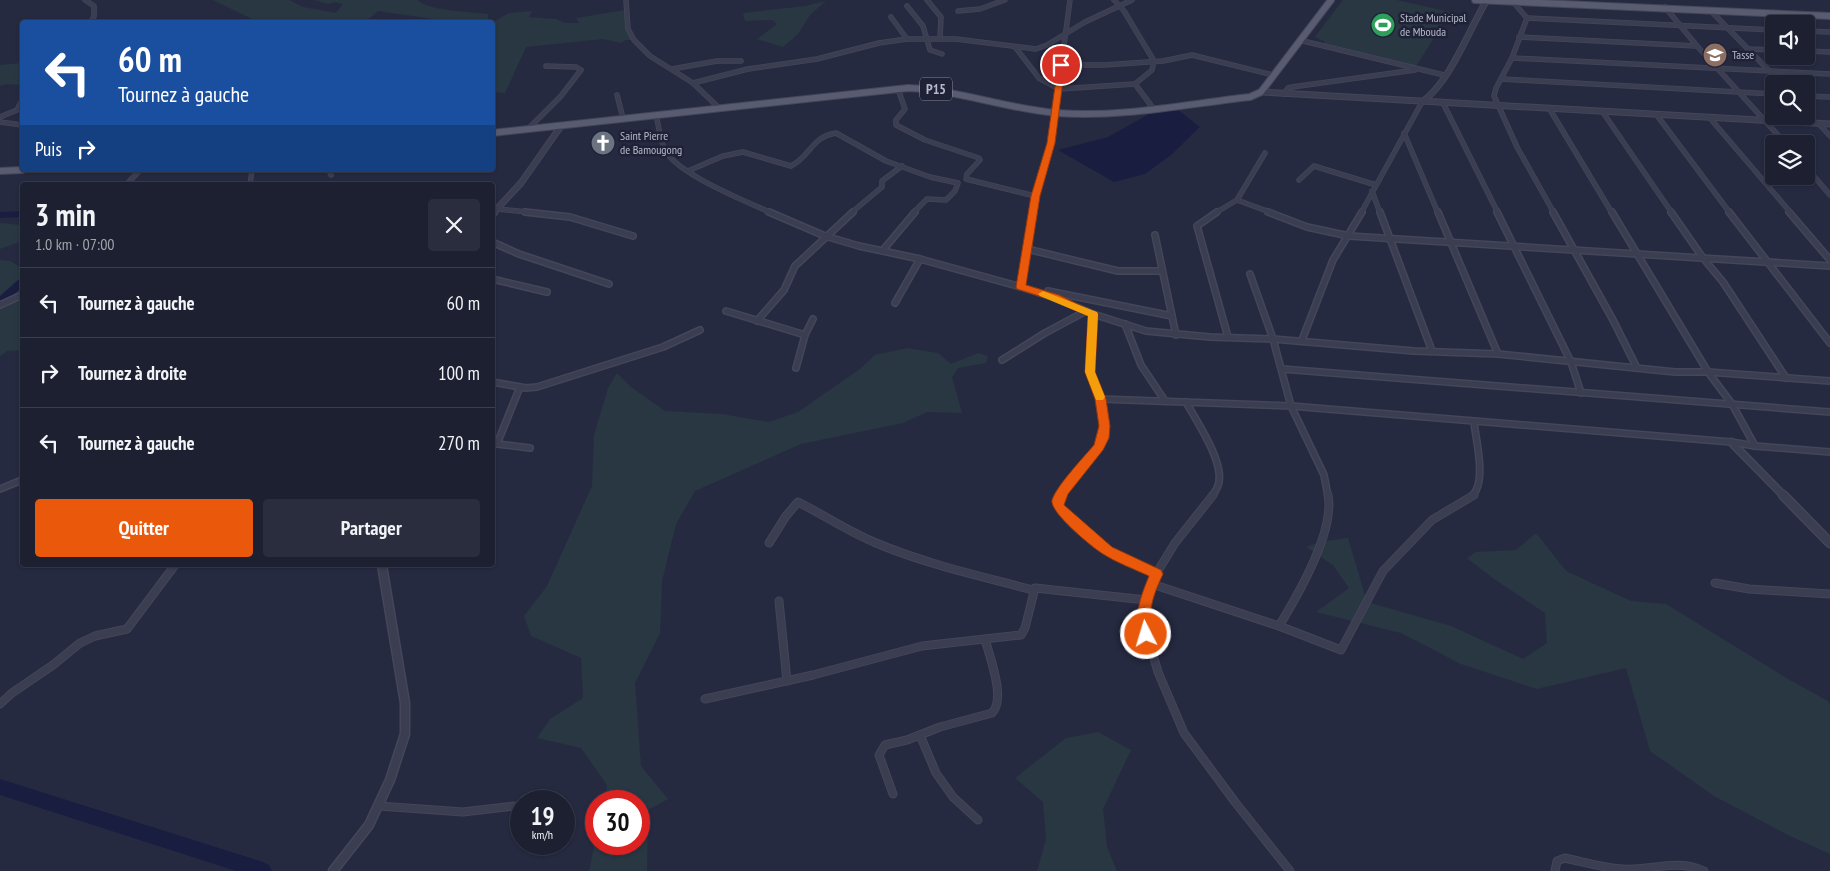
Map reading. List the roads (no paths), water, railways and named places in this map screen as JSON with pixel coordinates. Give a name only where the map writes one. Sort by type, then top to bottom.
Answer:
[{"type":"main road","points":[[1261,92],[1331,0]]},
{"type":"main road","points":[[1475,0],[1620,3],[1711,10],[1830,14]]},
{"type":"main road","points":[[1665,7],[1830,14]]},
{"type":"main road","name":"P15","points":[[495,133],[898,89],[936,89],[1056,113],[1153,108],[1250,97],[1261,92]]},
{"type":"main road","points":[[0,171],[20,170]]},
{"type":"street","points":[[85,0],[94,6],[94,16],[91,20]]},
{"type":"street","points":[[626,0],[628,29],[634,40],[650,56],[693,83],[718,107]]},
{"type":"street","points":[[927,0],[939,12],[942,19],[940,38]]},
{"type":"street","points":[[958,11],[980,9],[1005,0]]},
{"type":"street","points":[[1021,287],[1035,196],[1049,151],[1056,113],[1070,0]]},
{"type":"street","points":[[1015,47],[1039,78],[1059,89],[1135,84],[1152,70],[1154,61],[1120,6],[1114,0]]},
{"type":"street","points":[[693,83],[748,69],[817,59],[884,42],[907,39],[940,38],[1038,49],[1067,32],[1132,0]]},
{"type":"street","points":[[1302,340],[1334,260],[1422,102],[1428,100],[1439,83],[1486,1]]},
{"type":"street","points":[[1516,1],[1527,18]]},
{"type":"street","points":[[907,6],[920,19],[928,38],[930,51],[942,54]]},
{"type":"street","points":[[1665,7],[1678,25],[1765,119]]},
{"type":"street","points":[[1711,10],[1774,75]]},
{"type":"street","points":[[891,17],[907,39]]},
{"type":"street","points":[[1527,18],[1765,30]]},
{"type":"street","points":[[1527,18],[1512,58],[1494,96],[1497,106],[1517,147],[1614,320],[1636,368]]},
{"type":"street","points":[[1815,31],[1830,32]]},
{"type":"street","points":[[1519,37],[1697,46]]},
{"type":"street","points":[[1299,40],[1444,75]]},
{"type":"street","points":[[1748,49],[1765,50]]},
{"type":"street","points":[[1815,51],[1830,52]]},
{"type":"street","points":[[1061,65],[1104,65],[1196,55],[1273,75]]},
{"type":"street","points":[[1512,58],[1830,74]]},
{"type":"street","points":[[672,69],[717,61],[741,61]]},
{"type":"street","points":[[528,129],[561,96],[581,69],[576,67],[546,66]]},
{"type":"street","points":[[1284,94],[1292,87],[1418,70]]},
{"type":"street","points":[[1501,79],[1765,93]]},
{"type":"street","points":[[1439,83],[1440,98],[1571,362],[1581,393]]},
{"type":"street","points":[[1135,84],[1153,108]]},
{"type":"street","points":[[898,89],[905,108],[896,120],[896,125],[925,140],[979,158],[980,160],[967,174],[966,179],[982,185],[1035,196]]},
{"type":"street","points":[[1261,92],[1765,120]]},
{"type":"street","points":[[616,95],[623,118]]},
{"type":"street","points":[[1815,96],[1830,97]]},
{"type":"street","points":[[0,117],[17,110],[20,104]]},
{"type":"street","points":[[1549,108],[1708,372],[1732,404],[1755,446]]},
{"type":"street","points":[[1602,111],[1703,258],[1723,282],[1786,378]]},
{"type":"street","points":[[1656,114],[1766,262],[1811,316],[1830,343]]},
{"type":"street","points":[[656,115],[665,150],[688,171],[702,180],[769,212],[825,236],[920,258],[1021,287],[1056,298],[1086,312],[1146,331],[1176,335],[1302,340],[1414,351],[1498,354],[1675,372],[1708,372],[1830,381]]},
{"type":"street","points":[[1709,117],[1830,260]]},
{"type":"street","points":[[0,122],[20,125]]},
{"type":"street","points":[[1815,123],[1830,124]]},
{"type":"street","points":[[1818,123],[1830,136]]},
{"type":"street","points":[[1770,125],[1778,135]]},
{"type":"street","points":[[497,209],[520,183],[561,126]]},
{"type":"street","points":[[688,171],[741,152],[765,158],[784,166],[790,166],[804,156],[817,140],[836,133],[880,158],[930,177],[959,185],[946,200],[927,199],[883,250]]},
{"type":"street","points":[[1404,133],[1498,354]]},
{"type":"street","points":[[1228,337],[1198,226],[1199,223],[1237,200],[1265,153]]},
{"type":"street","points":[[757,321],[784,290],[795,266],[825,236],[882,187],[881,183],[902,166]]},
{"type":"street","points":[[1299,180],[1311,166],[1316,166],[1376,185]]},
{"type":"street","points":[[129,182],[138,172]]},
{"type":"street","points":[[1815,178],[1830,195]]},
{"type":"street","points":[[1372,191],[1432,351]]},
{"type":"street","points":[[1237,200],[1307,227],[1349,236],[1830,266]]},
{"type":"street","points":[[497,209],[570,217],[633,236]]},
{"type":"street","points":[[1155,235],[1176,335]]},
{"type":"street","points":[[495,243],[519,254],[609,284]]},
{"type":"street","points":[[1027,249],[1118,271],[1162,271]]},
{"type":"street","points":[[895,302],[920,258]]},
{"type":"street","points":[[1250,274],[1273,339],[1291,406],[1324,475],[1330,505],[1328,521],[1303,587],[1279,626]]},
{"type":"street","points":[[495,280],[546,292]]},
{"type":"street","points":[[1048,291],[1172,316]]},
{"type":"street","points":[[0,305],[20,296]]},
{"type":"street","points":[[726,311],[805,334]]},
{"type":"street","points":[[1002,360],[1045,333],[1086,312]]},
{"type":"street","points":[[1093,314],[1090,372],[1100,399],[1104,426],[1103,438],[1099,446],[1063,491],[1058,500],[1058,506],[1062,512],[1107,550],[1156,574]]},
{"type":"street","points":[[796,368],[805,334],[813,319]]},
{"type":"street","points":[[1125,324],[1131,349],[1137,361],[1165,401]]},
{"type":"street","points":[[495,383],[520,387],[537,387],[663,347],[700,330]]},
{"type":"street","points":[[1282,369],[1830,412]]},
{"type":"street","points":[[520,387],[497,444],[530,448]]},
{"type":"street","points":[[1100,399],[1291,406],[1731,442],[1755,446],[1830,452]]},
{"type":"street","points":[[1186,402],[1218,463],[1220,480],[1218,488],[1174,543],[1156,574],[1146,600],[1144,615],[1146,634],[1158,672],[1184,733],[1235,802],[1290,871]]},
{"type":"street","points":[[1152,584],[1279,626],[1341,650],[1383,572],[1432,520],[1474,495],[1478,488],[1480,474],[1474,422]]},
{"type":"street","points":[[1731,442],[1830,543]]},
{"type":"street","points":[[0,489],[20,481]]},
{"type":"street","points":[[769,544],[786,516],[798,502],[851,532],[892,550],[944,567],[1033,590],[1041,587],[1091,595],[1146,600]]},
{"type":"street","points":[[0,704],[8,695],[54,664],[81,642],[92,637],[128,630],[174,567]]},
{"type":"street","points":[[333,871],[369,825],[379,806],[390,780],[405,734],[405,711],[382,567]]},
{"type":"street","points":[[1715,583],[1749,589],[1830,594]]},
{"type":"street","points":[[705,699],[787,681],[903,650],[1021,635],[1033,590]]},
{"type":"street","points":[[779,600],[787,681]]},
{"type":"street","points":[[893,794],[879,754],[885,745],[907,740],[940,727],[992,713],[997,708],[999,696],[985,639]]},
{"type":"street","points":[[920,735],[936,773],[953,796],[978,820]]},
{"type":"street","points":[[379,806],[474,814],[510,807]]},
{"type":"street","points":[[1555,871],[1556,862],[1560,858],[1565,858],[1625,870],[1681,865],[1698,867],[1704,871]]},
{"type":"water","points":[[1177,109],[1200,127],[1171,155],[1145,174],[1114,182],[1058,150],[1108,137],[1149,114]]},
{"type":"waterway","points":[[0,215],[20,214]]},
{"type":"waterway","points":[[0,302],[20,284]]},
{"type":"waterway","points":[[0,787],[263,871]]},
{"type":"place","name":"Stade Municipal de Mbouda","points":[[1383,25]]},
{"type":"place","name":"Tasse","points":[[1715,55]]},
{"type":"place","name":"Saint Pierre de Bamougong","points":[[603,143]]}]
